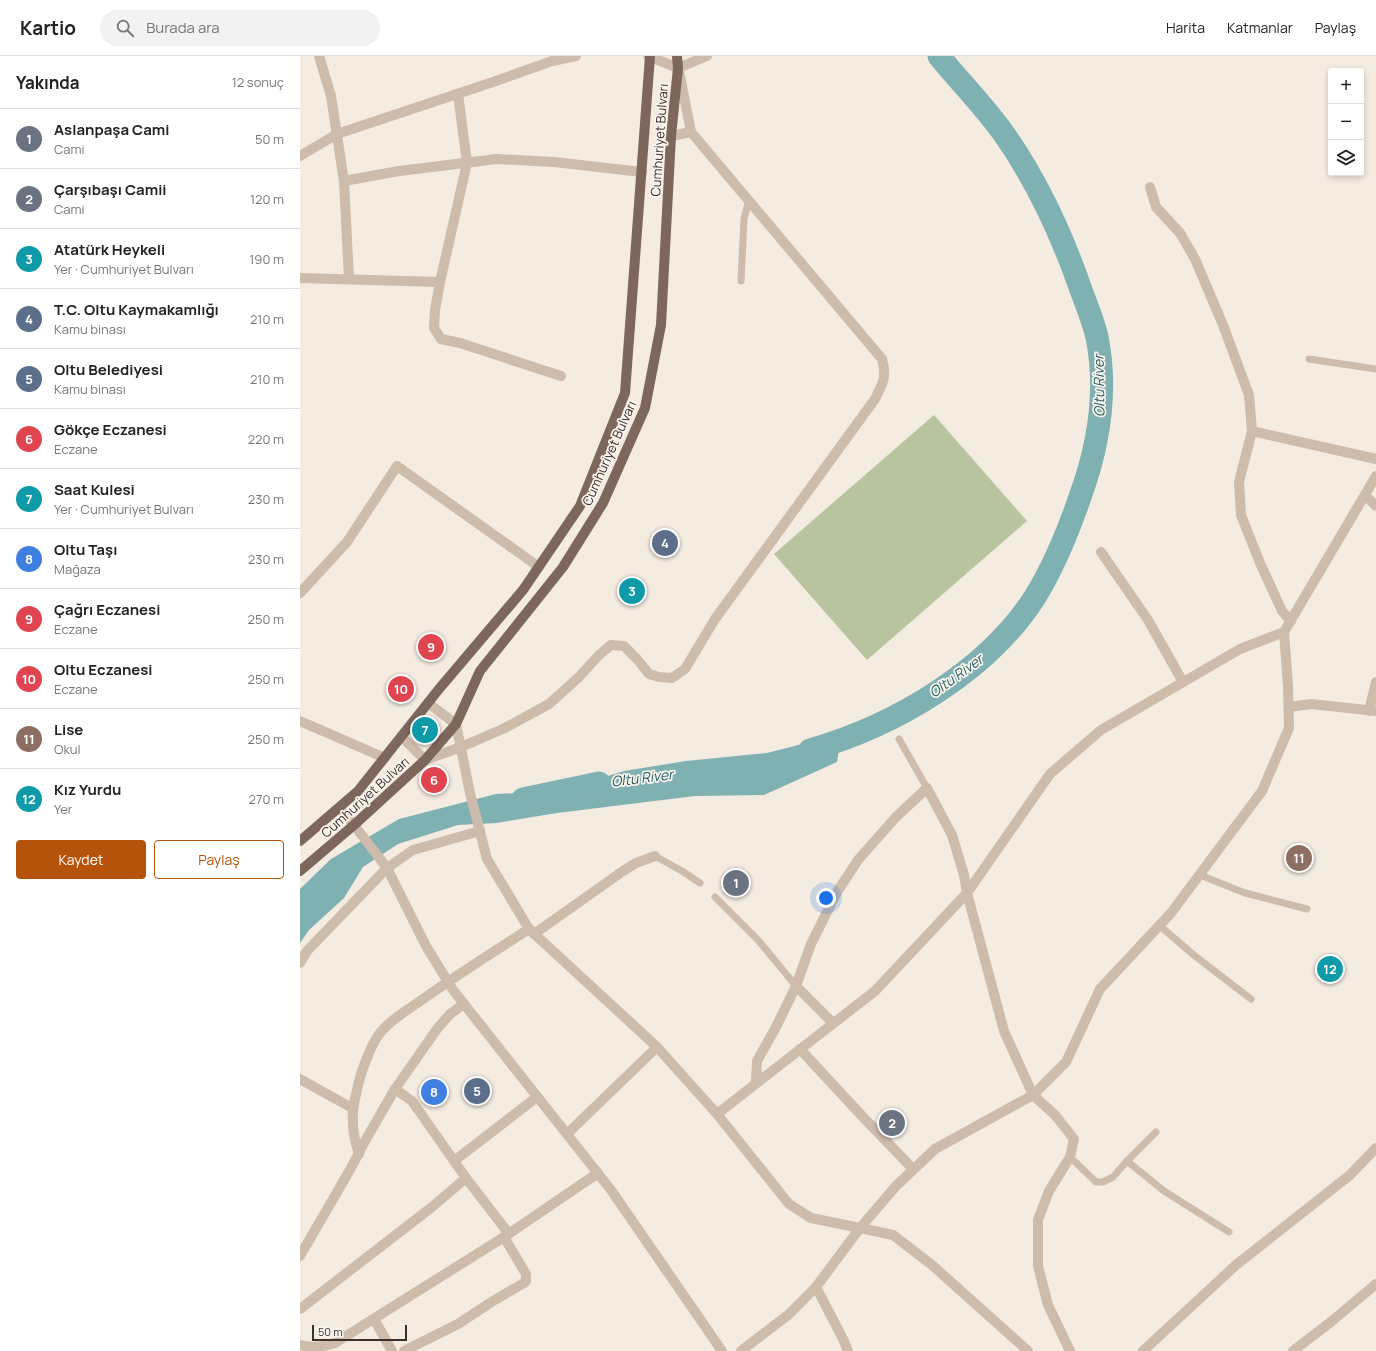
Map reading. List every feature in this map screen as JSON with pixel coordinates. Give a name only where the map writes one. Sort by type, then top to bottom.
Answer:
[{"type":"main road","name":"Cumhuriyet Bulvarı","points":[[300,842],[358,791],[428,703],[523,590],[580,506],[625,393],[642,172],[649,56]]},
{"type":"main road","name":"Cumhuriyet Bulvarı","points":[[300,871],[354,825],[425,760],[456,724],[480,671],[563,568],[603,503],[645,408],[661,325],[671,136],[678,68],[677,56]]},
{"type":"street","points":[[319,56],[331,96],[344,181],[349,279]]},
{"type":"street","points":[[300,156],[337,134],[552,61],[576,56]]},
{"type":"street","points":[[649,56],[678,68],[707,56]]},
{"type":"street","points":[[402,736],[425,760],[461,747],[505,728],[549,704],[611,645],[624,646],[649,674],[659,677],[672,678],[685,668],[715,619],[875,399],[883,384],[885,371],[882,359],[691,132],[678,68]]},
{"type":"street","points":[[458,94],[467,163],[440,282],[435,310],[434,328],[441,339],[460,343],[561,376]]},
{"type":"street","points":[[671,136],[691,132]]},
{"type":"street","points":[[344,181],[399,171],[497,159],[554,162],[642,172]]},
{"type":"street","points":[[1150,187],[1156,208],[1180,233],[1198,267],[1223,325],[1249,395],[1252,431],[1239,482],[1242,515],[1260,563],[1282,611],[1291,620]]},
{"type":"street","points":[[300,278],[440,282]]},
{"type":"street","points":[[1252,431],[1376,459]]},
{"type":"street","points":[[300,594],[347,542],[396,466],[539,567]]},
{"type":"street","points":[[741,1351],[788,1315],[816,1287],[860,1228],[896,1186],[935,1149],[1033,1095],[1066,1062],[1100,989],[1171,913],[1262,792],[1289,728],[1284,632],[1376,476]]},
{"type":"street","points":[[1365,495],[1376,506]]},
{"type":"street","points":[[1101,552],[1148,620],[1183,682]]},
{"type":"street","points":[[717,1114],[875,991],[967,893],[1050,774],[1101,730],[1240,649],[1284,632]]},
{"type":"street","points":[[1289,707],[1311,704],[1372,711],[1376,682]]},
{"type":"street","points":[[428,703],[456,724],[470,793],[487,860],[531,931],[657,1047],[717,1114],[789,1204],[811,1218],[893,1235],[932,1264],[1028,1351]]},
{"type":"street","points":[[300,721],[385,758]]},
{"type":"street","points":[[756,1083],[757,1061],[796,986],[811,944],[837,892],[858,860],[896,817],[928,788],[952,835],[964,875],[967,893],[1004,1030],[1033,1095],[1055,1115],[1074,1139],[1070,1158],[1049,1191],[1038,1220],[1038,1266],[1048,1305],[1070,1351]]},
{"type":"street","points":[[339,808],[387,868],[426,946],[448,982],[611,1190],[722,1351]]},
{"type":"street","points":[[300,963],[307,951],[387,868],[413,850],[480,831]]},
{"type":"street","points":[[359,1154],[353,1132],[352,1108],[354,1096],[368,1054],[379,1033],[391,1022],[448,982],[531,931],[622,871],[636,863],[655,856]]},
{"type":"street","points":[[796,986],[833,1023]]},
{"type":"street","points":[[300,1256],[352,1168],[395,1089],[437,1029],[450,1014],[464,1004]]},
{"type":"street","points":[[567,1134],[657,1047]]},
{"type":"street","points":[[800,1049],[856,1111],[913,1169]]},
{"type":"street","points":[[300,1079],[352,1108]]},
{"type":"street","points":[[395,1089],[412,1101],[507,1236],[526,1274],[526,1281],[524,1283],[458,1324],[404,1351]]},
{"type":"street","points":[[454,1161],[537,1097]]},
{"type":"street","points":[[1143,1351],[1236,1265],[1350,1175],[1376,1148]]},
{"type":"street","points":[[300,1345],[313,1347],[328,1346],[335,1343],[507,1236],[598,1173]]},
{"type":"street","points":[[300,1309],[466,1178]]},
{"type":"street","points":[[1293,1351],[1376,1284]]},
{"type":"street","points":[[816,1287],[848,1351]]},
{"type":"street","points":[[374,1319],[392,1351]]},
{"type":"lane","points":[[741,280],[744,219],[748,200]]},
{"type":"lane","points":[[1309,359],[1376,369]]},
{"type":"lane","points":[[899,739],[928,788]]},
{"type":"lane","points":[[655,856],[700,883]]},
{"type":"lane","points":[[1200,875],[1245,893],[1307,909]]},
{"type":"lane","points":[[715,897],[758,940],[796,986]]},
{"type":"lane","points":[[1160,926],[1195,956],[1251,999]]},
{"type":"lane","points":[[1070,1158],[1096,1182],[1103,1182],[1113,1177],[1156,1132]]},
{"type":"lane","points":[[1127,1161],[1164,1191],[1229,1232]]},
{"type":"green space","points":[[934,415],[1027,521],[867,660],[774,554]]},
{"type":"water","points":[[841,734],[837,762],[764,795],[695,796],[557,813],[496,823],[458,825],[398,844],[363,867],[344,898],[309,930],[300,943],[300,889],[331,859],[399,819],[496,794],[560,791],[624,771],[686,761],[767,753]]},
{"type":"waterway","name":"Oltu River","points":[[810,750],[842,740],[874,727],[936,693],[965,672],[991,649],[1015,624],[1035,597],[1060,548],[1071,523],[1087,477],[1097,438],[1100,418],[1102,378],[1097,337],[1094,324],[1065,247],[1038,189],[1016,152],[988,114],[939,56]]},
{"type":"waterway","name":"Oltu River","points":[[523,799],[599,783]]},
{"type":"place","name":"T.C. Oltu Kaymakamlığı","points":[[665,543]]},
{"type":"place","name":"Atatürk Heykeli","points":[[632,591]]},
{"type":"place","name":"Çağrı Eczanesi","points":[[431,647]]},
{"type":"place","name":"Oltu Eczanesi","points":[[401,689]]},
{"type":"place","name":"Saat Kulesi","points":[[425,730]]},
{"type":"place","name":"Gökçe Eczanesi","points":[[434,780]]},
{"type":"place","name":"Lise","points":[[1299,858]]},
{"type":"place","name":"Aslanpaşa Cami","points":[[736,883]]},
{"type":"place","name":"Kız Yurdu","points":[[1330,969]]},
{"type":"place","name":"Oltu Belediyesi","points":[[477,1091]]},
{"type":"place","name":"Oltu Taşı","points":[[434,1092]]},
{"type":"place","name":"Çarşıbaşı Camii","points":[[892,1123]]}]
